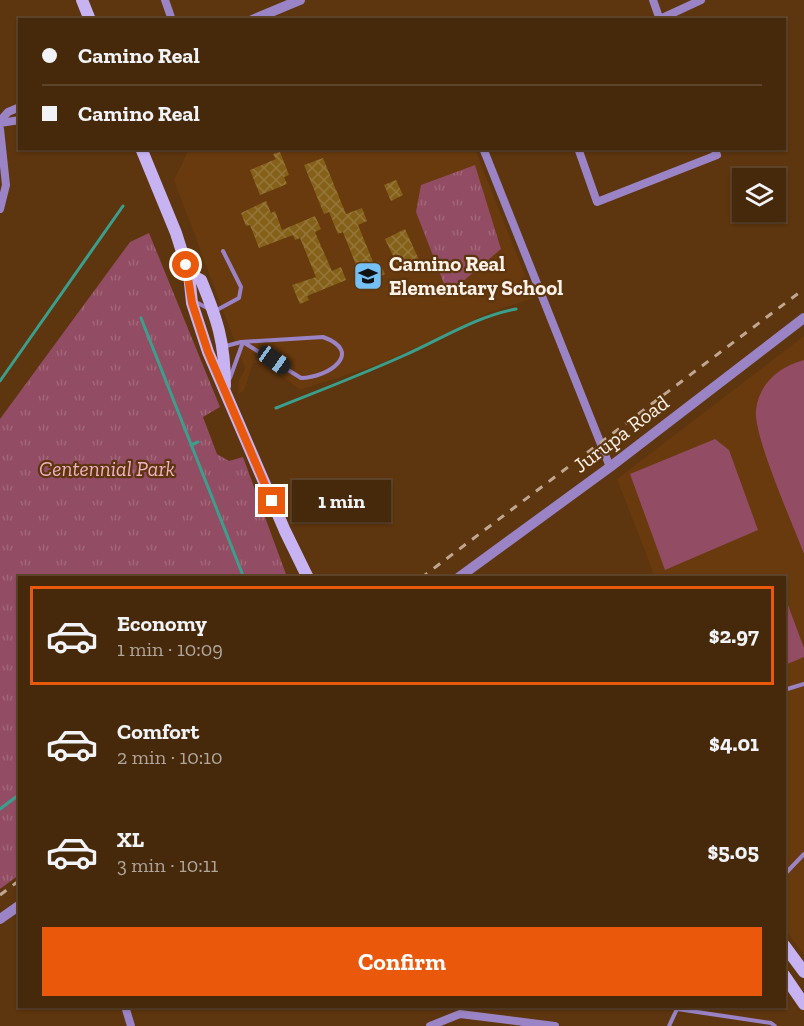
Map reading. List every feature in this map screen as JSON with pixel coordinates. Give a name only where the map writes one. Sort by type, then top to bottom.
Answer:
[{"type":"main road","points":[[82,0],[89,18]]},
{"type":"main road","points":[[142,150],[176,233],[189,274],[191,299],[208,352],[285,531],[307,576]]},
{"type":"main road","points":[[189,274],[201,280],[214,312],[223,347],[225,390]]},
{"type":"main road","points":[[786,948],[804,972]]},
{"type":"main road","points":[[786,966],[804,990]]},
{"type":"main road","points":[[786,978],[804,1004]]},
{"type":"street","points":[[165,0],[171,18]]},
{"type":"street","points":[[652,0],[660,18]]},
{"type":"street","points":[[662,18],[701,0]]},
{"type":"street","points":[[257,18],[297,1]]},
{"type":"street","points":[[0,122],[8,112],[18,108]]},
{"type":"street","points":[[0,122],[18,120]]},
{"type":"street","points":[[0,129],[6,185],[0,209]]},
{"type":"street","points":[[484,150],[610,467]]},
{"type":"street","points":[[579,150],[597,202],[717,155],[715,150]]},
{"type":"street","name":"Jurupa Road","points":[[462,576],[610,467],[804,318]]},
{"type":"street","points":[[0,919],[18,906]]},
{"type":"street","points":[[126,1008],[131,1026]]},
{"type":"street","points":[[430,1026],[460,1014],[555,1026]]},
{"type":"lane","points":[[191,299],[214,312],[239,298],[241,287],[223,251]]},
{"type":"lane","points":[[208,352],[243,342],[323,337],[332,340],[340,348],[342,357],[337,368],[328,373],[301,378],[243,342]]},
{"type":"lane","points":[[225,390],[243,342]]},
{"type":"lane","points":[[786,689],[804,684]]},
{"type":"lane","points":[[786,873],[804,854]]},
{"type":"lane","points":[[669,1026],[677,1009],[771,1023],[775,1026]]},
{"type":"shaded area","name":"Camino Real Elementary School","points":[[189,150],[475,150],[534,298],[488,313],[377,365],[300,390],[264,362],[253,363],[244,391],[238,394],[239,380],[245,369],[174,180]]},
{"type":"shaded area","points":[[804,336],[804,954],[786,931],[786,576],[655,576],[617,479]]},
{"type":"green space","points":[[475,165],[501,249],[448,294],[416,212],[421,185]]},
{"type":"green space","name":"Centennial Park","points":[[149,233],[220,407],[203,417],[217,454],[229,461],[243,457],[287,576],[18,576],[18,876],[0,889],[0,419],[130,242]]},
{"type":"green space","points":[[804,360],[804,554],[767,459],[756,410],[761,392],[772,377],[779,371]]},
{"type":"green space","points":[[715,439],[729,450],[758,530],[665,570],[630,474]]},
{"type":"green space","points":[[786,600],[804,648],[804,657],[786,665]]},
{"type":"building","points":[[280,152],[289,175],[284,177],[287,184],[260,195],[250,170],[276,159],[273,154]]},
{"type":"building","points":[[323,158],[346,214],[362,208],[367,221],[358,225],[374,264],[379,262],[385,274],[366,284],[359,285],[354,272],[358,270],[343,232],[338,234],[329,212],[324,214],[304,165]]},
{"type":"building","points":[[396,180],[403,195],[391,201],[384,185]]},
{"type":"building","points":[[266,201],[271,213],[275,211],[282,230],[315,216],[321,229],[315,232],[332,271],[341,267],[346,280],[307,296],[309,300],[300,304],[292,285],[316,277],[300,238],[295,240],[293,235],[259,248],[250,225],[246,226],[241,213]]},
{"type":"building","points":[[405,229],[420,262],[411,267],[408,262],[398,266],[385,239]]},
{"type":"waterway","points":[[0,381],[123,206]]},
{"type":"waterway","points":[[276,408],[419,349],[473,322],[516,309]]},
{"type":"waterway","points":[[141,318],[243,576]]},
{"type":"waterway","points":[[191,445],[198,442]]},
{"type":"waterway","points":[[0,809],[18,796]]},
{"type":"railway","points":[[424,576],[804,289]]},
{"type":"railway","points":[[0,895],[18,882]]},
{"type":"place","name":"Camino Real Elementary School","points":[[368,276]]},
{"type":"route","points":[[186,265],[192,303],[201,333],[272,501]]}]
